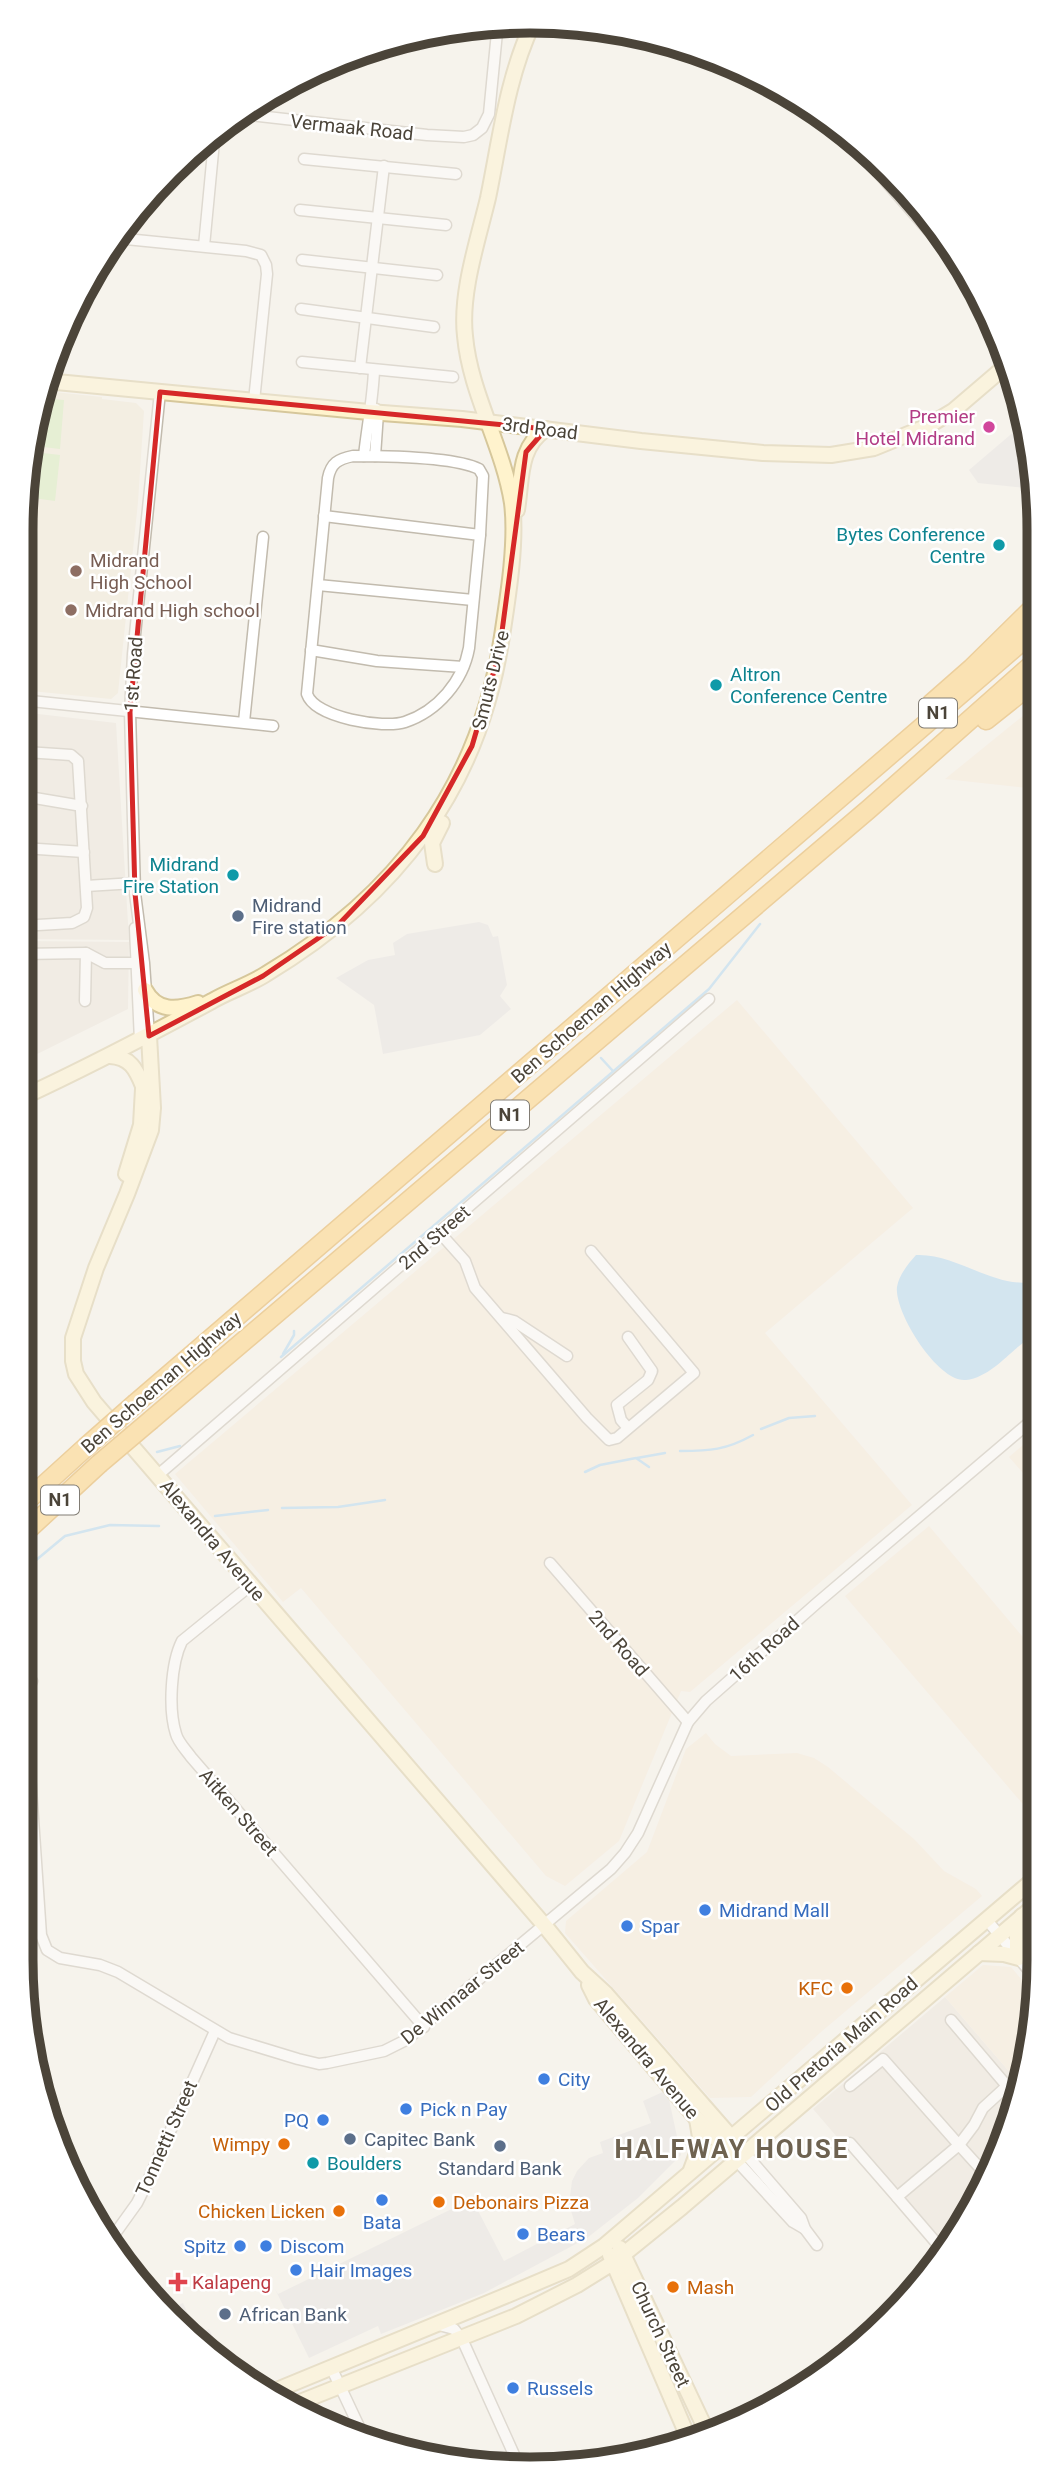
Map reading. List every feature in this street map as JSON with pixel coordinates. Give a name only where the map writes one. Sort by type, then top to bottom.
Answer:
[{"type":"highway","points":[[841,797],[906,725],[972,668],[1027,614]]},
{"type":"highway","name":"Ben Schoeman Highway","points":[[33,1495],[136,1403],[1027,637]]},
{"type":"highway","name":"Ben Schoeman Highway","points":[[33,1525],[99,1464],[869,809],[1027,669]]},
{"type":"highway","points":[[869,809],[925,771],[1027,688]]},
{"type":"main road","name":"Smuts Drive","points":[[33,1092],[110,1056],[216,998],[263,976],[298,953],[367,900],[397,868],[440,813],[457,779],[483,717],[493,683],[505,620],[513,532],[511,499],[468,354],[464,316],[522,33]]},
{"type":"main road","name":"Smuts Drive","points":[[513,80],[528,33]]},
{"type":"main road","name":"3rd Road","points":[[56,382],[254,401],[373,409],[763,453],[845,454],[874,448],[928,426],[953,411],[1000,371]]},
{"type":"main road","points":[[513,532],[526,452],[533,439],[546,429]]},
{"type":"main road","points":[[435,864],[432,843],[453,799],[457,779]]},
{"type":"main road","points":[[145,990],[150,1000],[170,1008],[216,998]]},
{"type":"main road","points":[[105,1242],[108,1224],[139,1135],[143,1107],[145,1038]]},
{"type":"main road","name":"Alexandra Avenue","points":[[145,1038],[153,1108],[151,1130],[127,1194],[105,1242],[76,1325],[73,1361],[76,1374],[94,1402],[582,1972],[606,1994],[740,2156]]},
{"type":"main road","points":[[110,1056],[127,1060],[135,1068],[143,1086]]},
{"type":"main road","name":"Old Pretoria Main Road","points":[[280,2389],[569,2269],[609,2242],[689,2175],[1027,1885]]},
{"type":"main road","name":"Old Pretoria Main Road","points":[[302,2401],[531,2309],[577,2285],[619,2258],[1027,1912]]},
{"type":"main road","points":[[979,1953],[1018,1957],[1017,1936],[1022,1916]]},
{"type":"main road","name":"Alexandra Avenue","points":[[582,1972],[596,1999],[696,2118],[727,2142]]},
{"type":"main road","points":[[689,2175],[701,2143],[701,2132],[696,2118]]},
{"type":"main road","name":"Church Street","points":[[609,2242],[703,2425]]},
{"type":"main road","name":"Church Street","points":[[619,2258],[686,2431]]},
{"type":"street","name":"Vermaak Road","points":[[256,116],[414,134],[464,136],[478,131],[487,119],[497,34]]},
{"type":"street","points":[[204,246],[213,148]]},
{"type":"street","points":[[304,159],[456,174]]},
{"type":"street","points":[[360,368],[384,166]]},
{"type":"street","points":[[300,210],[446,225]]},
{"type":"street","points":[[128,239],[254,252],[262,257],[267,274],[254,401]]},
{"type":"street","points":[[302,260],[437,275]]},
{"type":"street","points":[[301,309],[433,327]]},
{"type":"street","points":[[302,362],[453,377]]},
{"type":"street","points":[[374,370],[375,456]]},
{"type":"street","name":"1st Road","points":[[145,1038],[135,883],[130,712],[133,654],[160,392]]},
{"type":"street","points":[[363,456],[373,409]]},
{"type":"street","points":[[363,456],[462,464],[479,469],[484,483],[469,648],[463,667],[447,694],[407,721],[393,724],[335,716],[317,708],[309,699],[311,650],[331,466],[341,458],[363,456]]},
{"type":"street","points":[[324,516],[480,535]]},
{"type":"street","points":[[244,722],[263,537]]},
{"type":"street","points":[[318,585],[472,600]]},
{"type":"street","points":[[311,650],[377,661],[463,667]]},
{"type":"street","points":[[33,701],[273,726]]},
{"type":"street","points":[[33,752],[76,758],[79,767],[86,886],[86,912],[79,921],[33,925]]},
{"type":"street","points":[[33,798],[82,806]]},
{"type":"street","points":[[33,849],[84,852]]},
{"type":"street","points":[[86,886],[135,883]]},
{"type":"street","points":[[33,954],[86,953],[105,963],[140,962]]},
{"type":"street","points":[[85,1001],[86,953]]},
{"type":"street","name":"1st Road","points":[[140,962],[145,990],[145,1038]]},
{"type":"street","name":"2nd Street","points":[[158,1475],[709,999]]},
{"type":"street","points":[[440,1233],[465,1261],[475,1288],[605,1438],[617,1438],[694,1373],[591,1251]]},
{"type":"street","points":[[501,1318],[514,1321],[567,1356]]},
{"type":"street","points":[[628,1337],[652,1371],[648,1380],[617,1405],[621,1420],[628,1428]]},
{"type":"street","name":"16th Road","points":[[545,1926],[611,1869],[625,1853],[638,1833],[688,1722],[706,1701],[1027,1424]]},
{"type":"street","name":"2nd Road","points":[[550,1563],[688,1722]]},
{"type":"street","name":"Aitken Street","points":[[251,1585],[182,1641],[176,1652],[172,1711],[176,1734],[191,1757],[424,2027]]},
{"type":"street","name":"De Winnaar Street","points":[[33,1806],[44,1947],[60,1958],[100,1965],[118,1972],[215,2031],[242,2043],[319,2064],[395,2047],[424,2027],[478,1978],[545,1926]]},
{"type":"street","points":[[986,1919],[1027,1968]]},
{"type":"street","points":[[951,2020],[1010,2089]]},
{"type":"street","name":"Tonnetti Street","points":[[115,2233],[147,2183],[215,2031]]},
{"type":"street","points":[[850,2086],[883,2059],[981,2169]]},
{"type":"street","points":[[897,2197],[959,2146],[983,2108],[1007,2086]]},
{"type":"street","points":[[850,2143],[937,2244]]},
{"type":"street","name":"Alexandra Avenue","points":[[740,2156],[793,2222],[805,2230],[817,2245]]},
{"type":"street","points":[[439,2325],[451,2327],[462,2339],[515,2457]]},
{"type":"street","points":[[331,2367],[358,2426]]},
{"type":"highlighted area","points":[[160,392],[546,429],[526,452],[499,654],[472,746],[423,836],[339,924],[263,976],[149,1036],[135,893],[130,712]]},
{"type":"shaded area","name":"Midrand High School","points":[[53,392],[136,403],[144,411],[138,502],[118,693],[111,699],[33,691],[34,498],[37,465]]},
{"type":"shaded area","points":[[1016,430],[1025,488],[978,483],[969,470]]},
{"type":"shaded area","points":[[1027,712],[1027,788],[945,779]]},
{"type":"shaded area","points":[[33,713],[116,723],[129,940],[33,939]]},
{"type":"shaded area","points":[[479,922],[488,925],[493,937],[498,936],[507,985],[500,996],[511,1009],[480,1035],[383,1054],[374,1005],[336,978],[368,960],[395,955],[393,943],[407,934]]},
{"type":"shaded area","points":[[33,941],[129,942],[128,1009],[33,1056]]},
{"type":"shaded area","points":[[737,1000],[913,1208],[765,1333],[912,1505],[690,1692],[681,1691],[619,1841],[565,1886],[546,1876],[301,1588],[283,1602],[175,1474]]},
{"type":"shaded area","points":[[1027,1442],[1027,1477],[1009,1457]]},
{"type":"shaded area","points":[[929,1526],[1027,1642],[1027,1809],[845,1596]]},
{"type":"shaded area","points":[[706,1733],[731,1756],[797,1753],[814,1758],[914,1839],[944,1871],[976,1889],[982,1896],[821,2032],[751,2097],[710,2098],[565,1933],[566,1921],[647,1852],[686,1749]]},
{"type":"shaded area","points":[[983,1965],[1011,1967],[1026,1985],[1023,2025],[1013,2076],[945,1997]]},
{"type":"shaded area","points":[[945,1997],[1013,2076],[1000,2120],[976,2180],[933,2249],[813,2109]]},
{"type":"shaded area","points":[[667,2090],[681,2155],[638,2198],[587,2238],[484,2293],[381,2334],[378,2326],[309,2358],[275,2289],[278,2294],[472,2199],[504,2261],[575,2224],[569,2204],[572,2181],[577,2171],[589,2158],[603,2153],[600,2142],[651,2123],[643,2101]]},
{"type":"shaded area","points":[[183,2303],[192,2324],[179,2311],[175,2306]]},
{"type":"shaded area","points":[[209,2329],[216,2344],[201,2332]]},
{"type":"green space","points":[[51,399],[64,400],[60,449],[40,447]]},
{"type":"green space","points":[[39,453],[60,455],[55,501],[34,498]]},
{"type":"water","points":[[916,1255],[931,1256],[992,1277],[1027,1282],[1027,1340],[986,1373],[966,1380],[955,1378],[931,1358],[910,1328],[903,1312],[897,1287],[907,1266]]},
{"type":"waterway","points":[[281,1357],[709,989],[760,924]]},
{"type":"waterway","points":[[601,1058],[613,1071]]},
{"type":"waterway","points":[[283,1354],[294,1331]]},
{"type":"waterway","points":[[761,1429],[789,1418],[815,1416]]},
{"type":"waterway","points":[[680,1451],[718,1449],[753,1435]]},
{"type":"waterway","points":[[157,1452],[180,1446]]},
{"type":"waterway","points":[[637,1458],[665,1453]]},
{"type":"waterway","points":[[585,1472],[600,1465],[636,1458],[649,1467]]},
{"type":"waterway","points":[[282,1508],[338,1507],[385,1500]]},
{"type":"waterway","points":[[215,1516],[268,1510]]},
{"type":"waterway","points":[[35,1561],[65,1536],[110,1525],[159,1526]]},
{"type":"place","name":"Premier Hotel Midrand","points":[[989,427]]},
{"type":"place","name":"Bytes Conference Centre","points":[[999,545]]},
{"type":"place","name":"Midrand High School","points":[[76,571]]},
{"type":"place","name":"Midrand High school","points":[[71,610]]},
{"type":"place","name":"Altron Conference Centre","points":[[716,685]]},
{"type":"place","name":"Midrand Fire Station","points":[[233,875]]},
{"type":"place","name":"Midrand Fire station","points":[[238,916]]},
{"type":"place","name":"Midrand Mall","points":[[705,1910]]},
{"type":"place","name":"Spar","points":[[627,1926]]},
{"type":"place","name":"KFC","points":[[847,1988]]},
{"type":"place","name":"City","points":[[544,2079]]},
{"type":"place","name":"Pick n Pay","points":[[406,2109]]},
{"type":"place","name":"PQ","points":[[323,2120]]},
{"type":"place","name":"Capitec Bank","points":[[350,2139]]},
{"type":"place","name":"Wimpy","points":[[284,2144]]},
{"type":"place","name":"Standard Bank","points":[[500,2146]]},
{"type":"place","name":"Boulders","points":[[313,2163]]},
{"type":"place","name":"Bata","points":[[382,2200]]},
{"type":"place","name":"Debonairs Pizza","points":[[439,2202]]},
{"type":"place","name":"Chicken Licken","points":[[339,2211]]},
{"type":"place","name":"Bears","points":[[523,2234]]},
{"type":"place","name":"Spitz","points":[[240,2246]]},
{"type":"place","name":"Discom","points":[[266,2246]]},
{"type":"place","name":"Hair Images","points":[[296,2270]]},
{"type":"place","name":"Kalapeng","points":[[178,2282]]},
{"type":"place","name":"Mash","points":[[673,2287]]},
{"type":"place","name":"African Bank","points":[[225,2314]]},
{"type":"place","name":"Russels","points":[[513,2388]]},
{"type":"district","name":"HALFWAY HOUSE","points":[[732,2149]]}]
